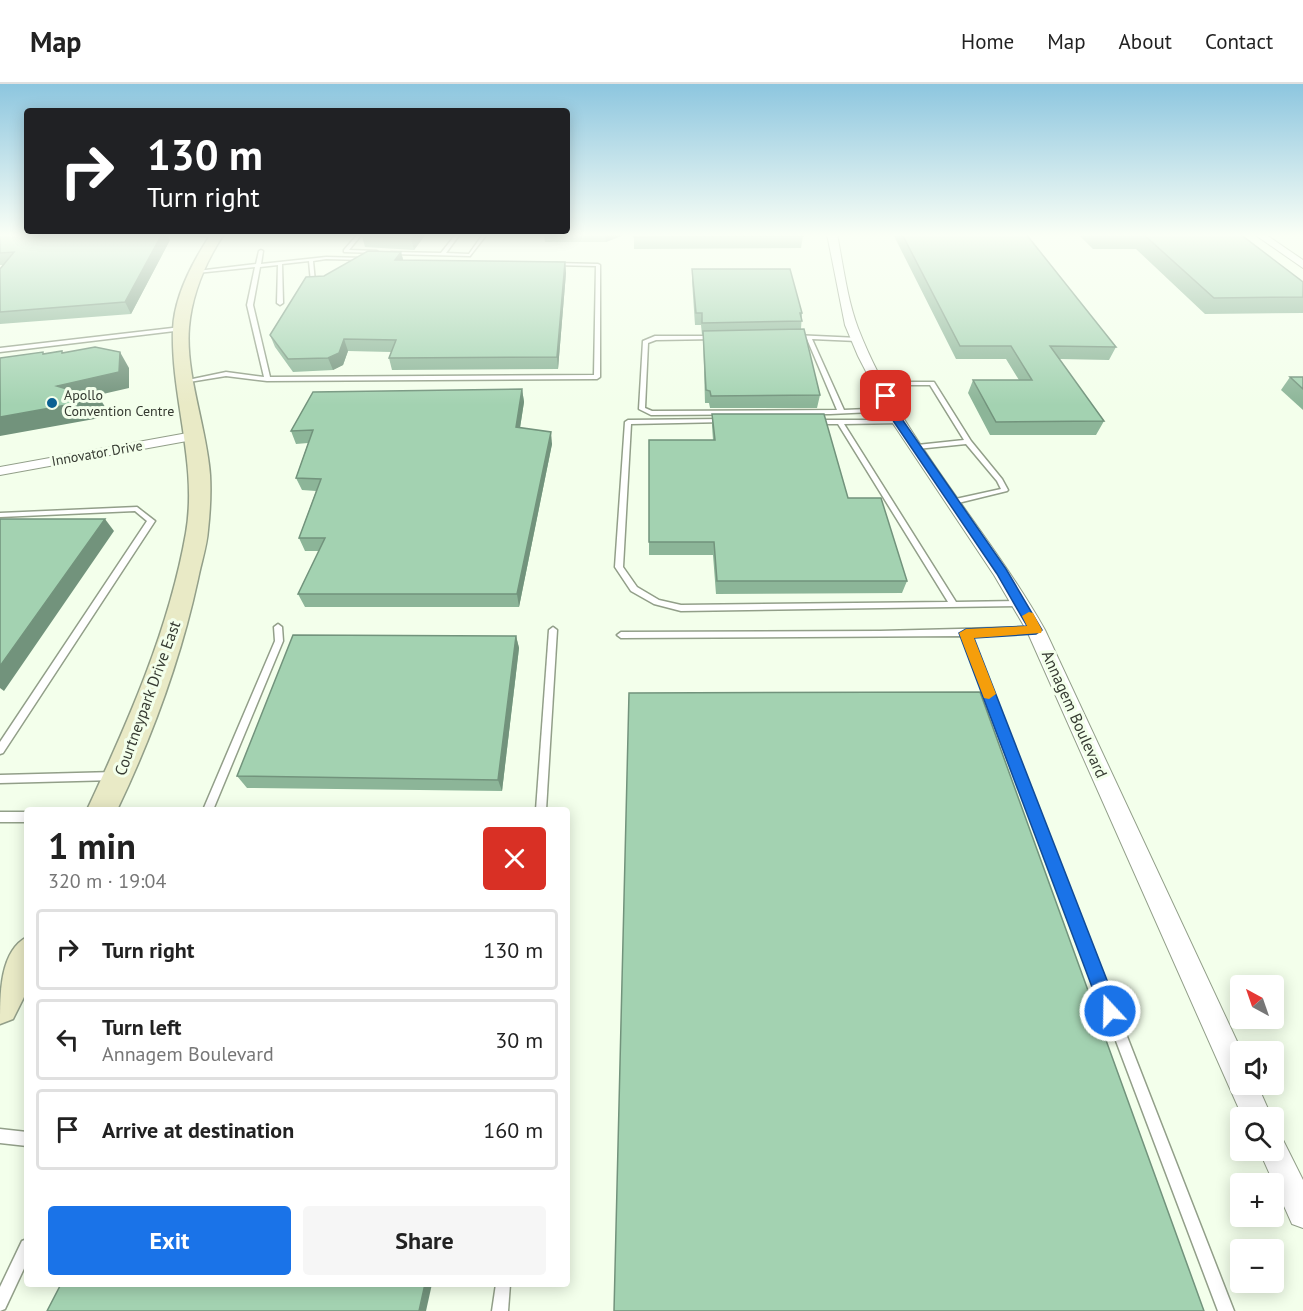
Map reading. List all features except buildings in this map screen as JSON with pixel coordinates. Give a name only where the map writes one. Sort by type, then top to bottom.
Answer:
[{"type":"main road","name":"Courtneypark Drive East","points":[[104,807],[120,776],[174,632],[197,532],[200,474],[185,382],[181,329],[190,291]]},
{"type":"main road","points":[[0,1006],[24,960]]},
{"type":"street","name":"Annagem Boulevard","points":[[843,291],[850,325],[896,416],[1022,604],[1036,630],[1230,1056]]},
{"type":"street","name":"Innovator Drive","points":[[0,471],[193,436]]},
{"type":"street","points":[[1279,1161],[1303,1213]]},
{"type":"lane","points":[[253,291],[250,305],[267,379]]},
{"type":"lane","points":[[280,291],[280,303]]},
{"type":"lane","points":[[185,382],[226,374],[267,379],[597,377],[598,291]]},
{"type":"lane","points":[[0,350],[181,329]]},
{"type":"lane","points":[[784,337],[857,339]]},
{"type":"lane","points":[[725,338],[655,338],[645,342],[642,409],[651,412],[841,411],[896,416]]},
{"type":"lane","points":[[809,338],[841,411]]},
{"type":"lane","points":[[879,383],[932,383],[968,442],[1000,480],[1005,490],[954,502]]},
{"type":"lane","points":[[805,422],[840,422],[896,416]]},
{"type":"lane","points":[[793,422],[628,422],[619,567],[634,589],[657,602],[681,608],[953,603],[1022,604]]},
{"type":"lane","points":[[840,422],[953,603]]},
{"type":"lane","points":[[917,447],[968,442]]},
{"type":"lane","points":[[0,515],[137,509],[151,521],[0,750]]},
{"type":"lane","points":[[209,807],[279,641],[278,627]]},
{"type":"lane","points":[[541,807],[553,630]]},
{"type":"lane","points":[[621,635],[966,633],[1036,630]]},
{"type":"lane","points":[[966,633],[1226,1311]]},
{"type":"lane","points":[[0,779],[120,776]]},
{"type":"lane","points":[[0,817],[24,817]]},
{"type":"lane","points":[[0,1136],[24,1139]]},
{"type":"lane","points":[[0,1304],[24,1252]]},
{"type":"lane","points":[[500,1311],[503,1287]]},
{"type":"slow traffic","points":[[989,694],[966,633],[1036,630],[1029,616]]},
{"type":"place","name":"Apollo Convention Centre","points":[[52,403]]},
{"type":"route","points":[[886,396],[899,422],[1001,572],[1036,630],[966,633],[1110,1011]]}]
